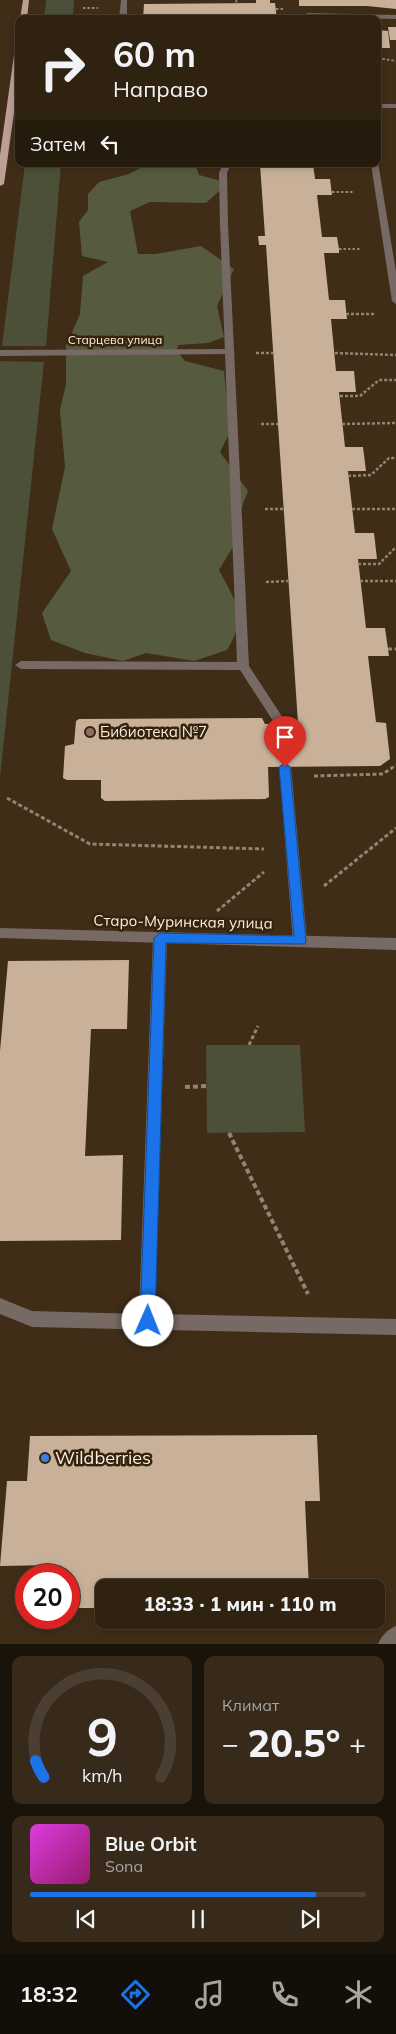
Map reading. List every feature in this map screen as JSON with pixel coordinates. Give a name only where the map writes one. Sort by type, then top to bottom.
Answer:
[{"type":"main road","points":[[24,15],[26,0]]},
{"type":"main road","points":[[0,184],[15,77]]},
{"type":"street","points":[[123,15],[124,0]]},
{"type":"street","points":[[381,17],[396,17]]},
{"type":"street","points":[[381,106],[396,106]]},
{"type":"street","points":[[226,167],[223,174],[224,224],[243,666],[281,724]]},
{"type":"street","points":[[375,167],[396,301]]},
{"type":"street","points":[[212,224],[224,224]]},
{"type":"street","name":"Старцева улица","points":[[0,353],[230,352]]},
{"type":"street","points":[[21,665],[243,666]]},
{"type":"street","points":[[285,772],[300,941]]},
{"type":"street","name":"Старо-Муринская улица","points":[[0,933],[396,944]]},
{"type":"street","points":[[148,1321],[160,938]]},
{"type":"street","points":[[0,1306],[32,1319],[396,1327]]},
{"type":"street","points":[[387,1644],[396,1636]]},
{"type":"path","points":[[381,58],[396,61]]},
{"type":"path","points":[[346,314],[376,314]]},
{"type":"path","points":[[335,353],[396,355]]},
{"type":"path","points":[[340,396],[360,396],[379,380],[396,380]]},
{"type":"path","points":[[342,424],[396,423]]},
{"type":"path","points":[[348,476],[371,475],[389,458],[396,458]]},
{"type":"path","points":[[352,509],[396,509]]},
{"type":"path","points":[[358,564],[379,564],[396,547]]},
{"type":"path","points":[[360,581],[396,581]]},
{"type":"path","points":[[388,649],[396,649]]},
{"type":"path","points":[[285,772],[383,774],[396,765]]},
{"type":"path","points":[[7,798],[90,844],[292,850]]},
{"type":"path","points":[[297,908],[396,828]]},
{"type":"path","points":[[213,938],[214,913],[292,850]]},
{"type":"path","points":[[248,1045],[258,1026]]},
{"type":"path","points":[[229,1133],[324,1326]]},
{"type":"green space","points":[[46,0],[74,0],[73,15],[44,15]]},
{"type":"green space","points":[[25,167],[61,167],[46,346],[2,346]]},
{"type":"green space","points":[[142,167],[196,167],[199,175],[228,183],[206,203],[150,202],[130,211],[138,254],[156,254],[201,246],[234,269],[217,306],[224,337],[208,343],[178,345],[177,351],[185,361],[224,371],[230,432],[220,452],[248,491],[237,520],[240,535],[219,570],[235,601],[238,618],[237,627],[227,650],[194,661],[146,653],[123,661],[85,653],[51,640],[42,613],[71,571],[52,529],[65,467],[60,410],[66,384],[66,346],[80,314],[83,276],[108,262],[82,256],[79,222],[88,210],[88,194],[99,182],[129,174]]},
{"type":"green space","points":[[0,361],[44,362],[0,777]]},
{"type":"green space","points":[[206,1045],[300,1045],[305,1132],[207,1133]]},
{"type":"building","points":[[256,0],[270,0],[270,3],[275,3],[276,15],[143,15],[144,4],[256,3]]},
{"type":"building","points":[[299,0],[396,0],[396,9],[367,6],[299,6]]},
{"type":"building","points":[[388,27],[396,27],[396,40],[390,40]]},
{"type":"building","points":[[381,30],[388,31],[390,48],[381,48]]},
{"type":"building","points":[[260,167],[313,167],[315,179],[330,179],[332,195],[317,195],[322,237],[337,237],[339,249],[339,253],[324,253],[329,300],[345,300],[347,319],[331,319],[336,371],[354,371],[356,392],[339,392],[345,447],[363,447],[366,471],[348,471],[355,533],[374,533],[377,559],[358,559],[366,628],[385,628],[389,656],[368,656],[376,722],[386,723],[390,759],[380,766],[268,767],[269,797],[265,799],[105,801],[101,798],[101,780],[67,780],[63,778],[65,746],[74,744],[76,721],[79,719],[262,718],[265,724],[298,723],[266,245],[259,245],[258,236],[265,236]]},
{"type":"building","points":[[129,960],[127,1029],[91,1029],[85,1156],[123,1155],[121,1240],[0,1241],[0,1051],[8,961]]},
{"type":"building","points":[[317,1435],[320,1501],[305,1501],[309,1579],[95,1579],[95,1608],[80,1608],[80,1564],[15,1564],[15,1566],[0,1566],[7,1481],[27,1481],[30,1436]]},
{"type":"place","name":"Бибиотека №7","points":[[90,732]]},
{"type":"place","name":"Wildberries","points":[[45,1458]]},
{"type":"route","points":[[148,1321],[160,938],[300,941],[285,767]]}]
